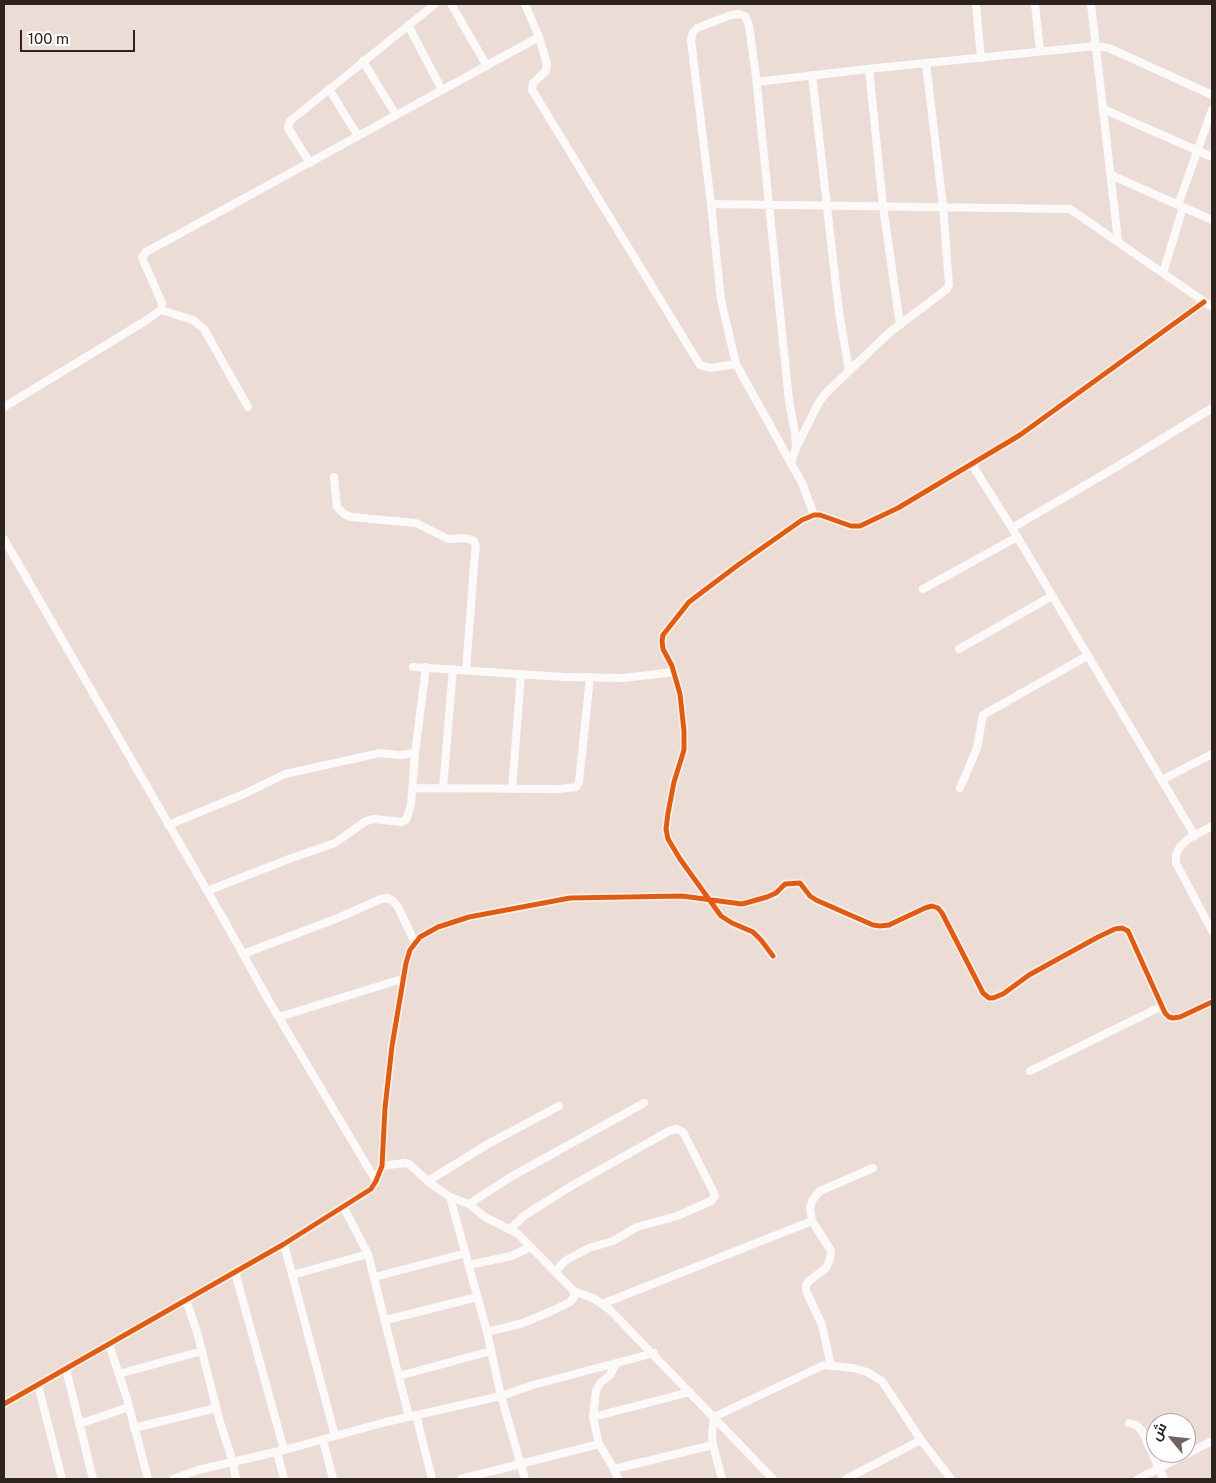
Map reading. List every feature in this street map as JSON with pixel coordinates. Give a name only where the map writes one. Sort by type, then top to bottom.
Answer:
[{"type":"street","points":[[310,162],[290,131],[288,124],[435,4]]},
{"type":"street","points":[[451,4],[487,66]]},
{"type":"street","points":[[525,4],[539,37],[547,68],[533,83],[532,90],[534,94],[700,365],[710,368],[736,364]]},
{"type":"street","points":[[976,4],[981,58]]},
{"type":"street","points":[[1035,4],[1040,52]]},
{"type":"street","points":[[1091,4],[1118,241]]},
{"type":"street","points":[[796,448],[757,82],[749,25],[745,16],[739,14],[697,28],[693,32],[691,40],[721,300],[736,364],[802,483],[814,515]]},
{"type":"street","points":[[408,25],[442,90]]},
{"type":"street","points":[[4,407],[161,310],[162,303],[142,257],[146,252],[539,37]]},
{"type":"street","points":[[757,82],[869,68],[1096,46],[1109,48],[1212,95]]},
{"type":"street","points":[[363,61],[396,115]]},
{"type":"street","points":[[791,463],[796,448],[819,402],[867,353],[900,325],[947,290],[943,207],[926,63]]},
{"type":"street","points":[[869,68],[884,206],[900,325]]},
{"type":"street","points":[[812,76],[839,312],[849,371]]},
{"type":"street","points":[[329,89],[358,136]]},
{"type":"street","points":[[1103,109],[1212,157]]},
{"type":"street","points":[[1163,273],[1180,206],[1212,110]]},
{"type":"street","points":[[1111,175],[1212,220]]},
{"type":"street","points":[[711,204],[1070,209],[1212,307]]},
{"type":"street","points":[[773,956],[753,932],[721,916],[668,839],[666,829],[674,782],[684,750],[684,731],[680,694],[663,649],[663,635],[689,602],[738,564],[802,520],[814,515],[820,515],[851,526],[860,526],[898,508],[1020,434],[1204,302]]},
{"type":"street","points":[[161,310],[196,322],[204,329],[248,407]]},
{"type":"street","points":[[1012,528],[1212,408]]},
{"type":"street","points":[[971,463],[1012,528],[1195,836]]},
{"type":"street","points":[[334,477],[337,507],[344,514],[351,517],[416,523],[448,539],[466,538],[474,541],[476,546],[466,670]]},
{"type":"street","points":[[923,589],[1017,537]]},
{"type":"street","points":[[4,539],[279,1017],[376,1181]]},
{"type":"street","points":[[959,649],[1052,596]]},
{"type":"street","points":[[960,788],[977,748],[983,715],[1087,656]]},
{"type":"street","points":[[413,666],[522,674],[624,678],[673,672]]},
{"type":"street","points":[[207,891],[335,843],[366,821],[374,819],[401,822],[406,820],[410,811],[426,667]]},
{"type":"street","points":[[443,788],[453,669]]},
{"type":"street","points":[[512,789],[522,674]]},
{"type":"street","points":[[413,788],[571,789],[576,787],[579,782],[590,677]]},
{"type":"street","points":[[168,825],[244,794],[285,774],[380,753],[400,755],[416,753]]},
{"type":"street","points":[[1162,780],[1212,754]]},
{"type":"street","points":[[400,755],[414,768]]},
{"type":"street","points":[[1212,826],[1180,847],[1176,854],[1176,863],[1212,931]]},
{"type":"street","points":[[4,1404],[284,1244],[312,1225],[344,1208],[371,1189],[382,1166],[385,1108],[402,979],[410,950],[420,937],[438,927],[469,917],[570,898],[682,896],[742,904],[751,903],[776,893],[785,884],[800,883],[810,896],[816,900],[873,925],[890,925],[925,908],[932,906],[938,908],[983,993],[989,998],[1003,994],[1029,975],[1115,929],[1122,928],[1128,930],[1165,1013],[1173,1018],[1180,1017],[1212,1002]]},
{"type":"street","points":[[243,954],[388,898],[398,907],[415,943]]},
{"type":"street","points":[[279,1017],[402,979]]},
{"type":"street","points":[[1030,1071],[1162,1006]]},
{"type":"street","points":[[469,1204],[509,1178],[644,1102]]},
{"type":"street","points":[[428,1181],[488,1144],[559,1106]]},
{"type":"street","points":[[510,1229],[525,1216],[573,1184],[669,1131],[677,1129],[683,1132],[713,1190],[714,1196],[711,1201],[677,1216],[637,1227],[613,1241],[589,1248],[565,1262],[556,1271]]},
{"type":"street","points":[[382,1166],[409,1164],[450,1197],[469,1204],[485,1217],[510,1229],[556,1271],[574,1291],[595,1299],[610,1310],[654,1353],[773,1479]]},
{"type":"street","points":[[831,1366],[822,1325],[806,1291],[806,1285],[826,1268],[831,1251],[812,1221],[810,1208],[813,1199],[820,1191],[873,1168]]},
{"type":"street","points":[[450,1197],[466,1253],[501,1396],[525,1479]]},
{"type":"street","points":[[344,1208],[368,1254],[400,1376],[432,1479]]},
{"type":"street","points":[[602,1304],[812,1221]]},
{"type":"street","points":[[284,1244],[335,1436]]},
{"type":"street","points":[[469,1265],[511,1256],[531,1247]]},
{"type":"street","points":[[375,1276],[466,1253]]},
{"type":"street","points":[[292,1275],[368,1254]]},
{"type":"street","points":[[235,1272],[281,1451],[284,1479]]},
{"type":"street","points":[[486,1332],[523,1323],[552,1311],[570,1302],[574,1297],[574,1291]]},
{"type":"street","points":[[386,1320],[477,1297]]},
{"type":"street","points":[[186,1300],[202,1351],[236,1479]]},
{"type":"street","points":[[109,1344],[129,1407],[148,1479]]},
{"type":"street","points":[[118,1374],[202,1351]]},
{"type":"street","points":[[400,1376],[491,1351]]},
{"type":"street","points":[[173,1479],[198,1470],[501,1396],[533,1384],[654,1353]]},
{"type":"street","points":[[616,1364],[610,1375],[600,1383],[596,1391],[593,1417],[599,1444],[618,1479]]},
{"type":"street","points":[[714,1417],[824,1365],[853,1368],[867,1372],[882,1381],[921,1440],[951,1479]]},
{"type":"street","points":[[66,1369],[93,1479]]},
{"type":"street","points":[[38,1385],[62,1479]]},
{"type":"street","points":[[593,1417],[690,1392]]},
{"type":"street","points":[[79,1424],[129,1407]]},
{"type":"street","points":[[134,1428],[216,1408]]},
{"type":"street","points":[[714,1417],[712,1433],[722,1479]]},
{"type":"street","points":[[1129,1423],[1136,1425],[1142,1431],[1164,1479]]},
{"type":"street","points":[[323,1440],[333,1479]]},
{"type":"street","points":[[846,1479],[921,1440]]},
{"type":"street","points":[[1138,1479],[1210,1442]]},
{"type":"street","points":[[462,1479],[599,1444]]},
{"type":"street","points":[[614,1469],[714,1445]]},
{"type":"cycle path","points":[[773,956],[753,932],[721,916],[668,839],[666,829],[668,813],[674,782],[684,750],[684,731],[680,694],[672,666],[663,649],[663,635],[689,602],[802,520],[814,515],[820,515],[851,526],[860,526],[898,508],[1020,435],[1204,302]]},
{"type":"cycle path","points":[[4,1404],[284,1244],[371,1189],[382,1166],[385,1108],[392,1046],[406,963],[410,950],[420,937],[438,927],[469,917],[570,898],[682,896],[742,904],[776,893],[785,884],[800,883],[810,896],[816,900],[873,925],[889,925],[925,908],[932,906],[938,908],[983,993],[989,998],[1003,994],[1029,975],[1098,937],[1115,929],[1122,928],[1128,931],[1165,1013],[1169,1017],[1180,1017],[1212,1002]]}]
